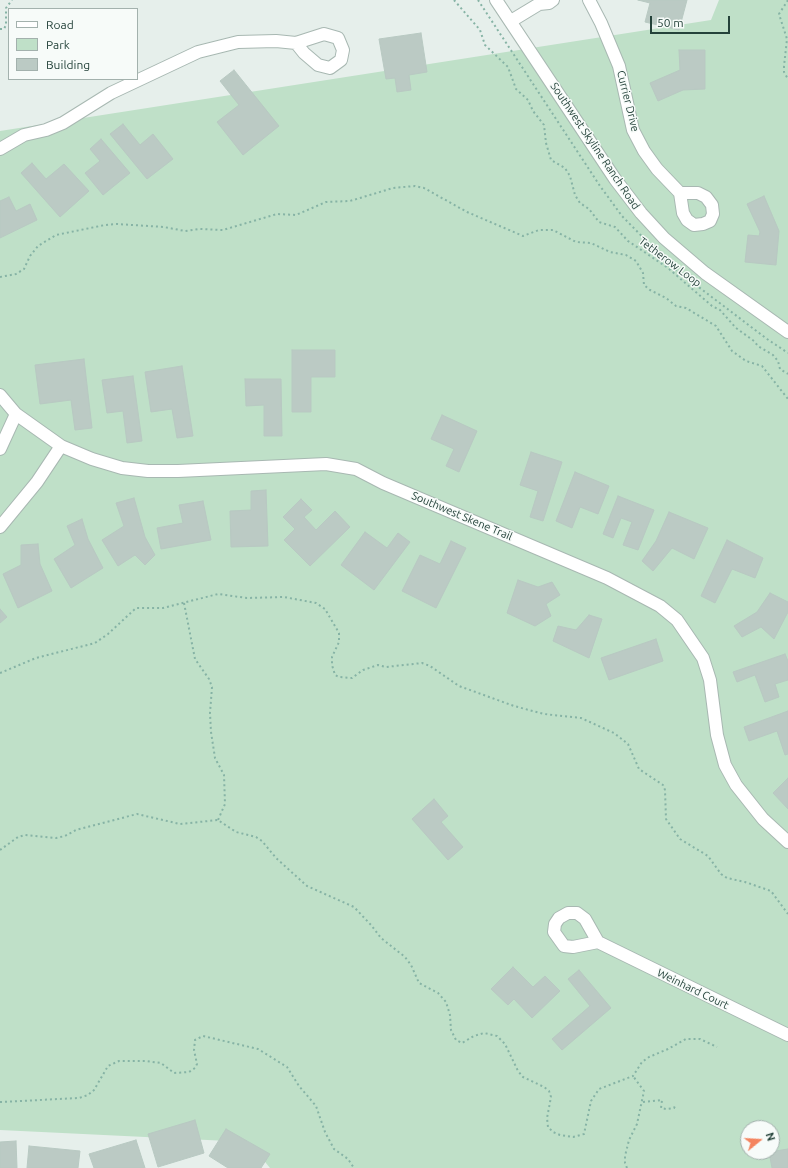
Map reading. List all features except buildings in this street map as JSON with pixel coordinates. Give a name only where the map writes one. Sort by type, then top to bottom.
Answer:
[{"type":"street","name":"Southwest Skyline Ranch Road","points":[[496,0],[615,178],[641,213],[664,238],[705,273],[788,332]]},
{"type":"street","points":[[511,21],[540,2],[549,3],[553,0]]},
{"type":"street","name":"Currier Drive","points":[[589,0],[601,23],[619,66],[633,130],[644,151],[657,169],[680,194]]},
{"type":"street","points":[[0,150],[24,135],[46,130],[63,123],[110,94],[198,52],[238,42],[276,41],[296,43]]},
{"type":"street","name":"Southwest Skene Trail","points":[[0,395],[16,414],[61,446],[92,459],[122,468],[148,471],[326,464],[356,469],[383,483],[606,578],[639,594],[660,606],[677,620],[703,658],[710,680],[717,735],[726,765],[736,785],[762,819],[788,842]]},
{"type":"street","points":[[0,449],[16,414]]},
{"type":"street","points":[[0,527],[37,482],[61,446]]},
{"type":"street","name":"Weinhard Court","points":[[598,942],[788,1035]]},
{"type":"path","points":[[0,29],[4,29],[6,25],[6,8],[12,0]]},
{"type":"path","name":"Tetherow Loop","points":[[454,0],[480,30],[485,45],[508,67],[516,89],[528,100],[533,111],[544,125],[546,143],[551,160],[565,168],[570,176],[575,195],[580,202],[590,209],[599,222],[615,227],[628,242],[668,268],[712,306],[720,310],[736,328],[773,356],[778,362],[780,369],[788,374]]},
{"type":"path","points":[[788,0],[779,14],[787,39],[784,72],[788,80]]},
{"type":"path","points":[[0,277],[16,274],[24,269],[30,256],[38,246],[56,235],[105,224],[164,227],[185,231],[200,229],[223,230],[277,214],[296,215],[326,202],[350,201],[393,188],[415,186],[424,188],[467,212],[523,236],[539,230],[553,230],[576,242],[591,243],[610,252],[626,255],[636,261],[642,273],[644,285],[650,290],[666,298],[676,306],[686,308],[716,326],[732,351],[746,360],[762,366],[788,399]]},
{"type":"path","points":[[0,673],[36,658],[95,643],[108,634],[136,608],[163,608],[218,594],[247,598],[284,598],[316,602],[325,609],[339,633],[339,642],[332,657],[332,665],[335,675],[339,677],[352,678],[363,670],[378,666],[422,663],[430,666],[459,686],[473,689],[514,706],[544,714],[581,718],[606,728],[628,744],[639,768],[663,785],[665,790],[666,819],[680,839],[708,856],[721,874],[726,878],[745,882],[771,891],[788,914]]},
{"type":"path","points":[[184,603],[195,659],[209,679],[212,687],[210,713],[211,732],[215,758],[224,775],[225,804],[218,820]]},
{"type":"path","points":[[0,850],[18,837],[25,835],[44,838],[60,837],[76,830],[129,815],[147,815],[180,824],[218,820],[236,832],[256,837],[262,841],[276,858],[306,886],[354,907],[371,924],[381,938],[405,957],[411,965],[419,983],[443,997],[450,1015],[451,1030],[456,1040],[462,1043],[474,1036],[484,1033],[497,1036],[505,1044],[518,1071],[523,1077],[548,1091],[551,1097],[547,1118],[548,1126],[553,1132],[573,1137],[584,1134],[591,1101],[599,1089],[634,1076],[642,1062],[649,1057],[686,1039],[700,1040],[717,1047]]},
{"type":"path","points":[[0,1102],[80,1098],[88,1095],[94,1090],[108,1066],[119,1061],[145,1061],[161,1063],[174,1073],[189,1072],[195,1068],[197,1064],[194,1045],[195,1040],[203,1036],[258,1049],[287,1067],[299,1086],[316,1106],[325,1132],[334,1149],[348,1159],[354,1168]]},
{"type":"path","points":[[627,1168],[625,1156],[643,1102],[644,1091],[634,1076]]},
{"type":"path","points":[[643,1102],[662,1100],[661,1108],[672,1109],[675,1106]]},
{"type":"green space","points":[[719,0],[788,0],[788,1168],[270,1168],[249,1142],[0,1130],[0,131],[711,20]]}]
